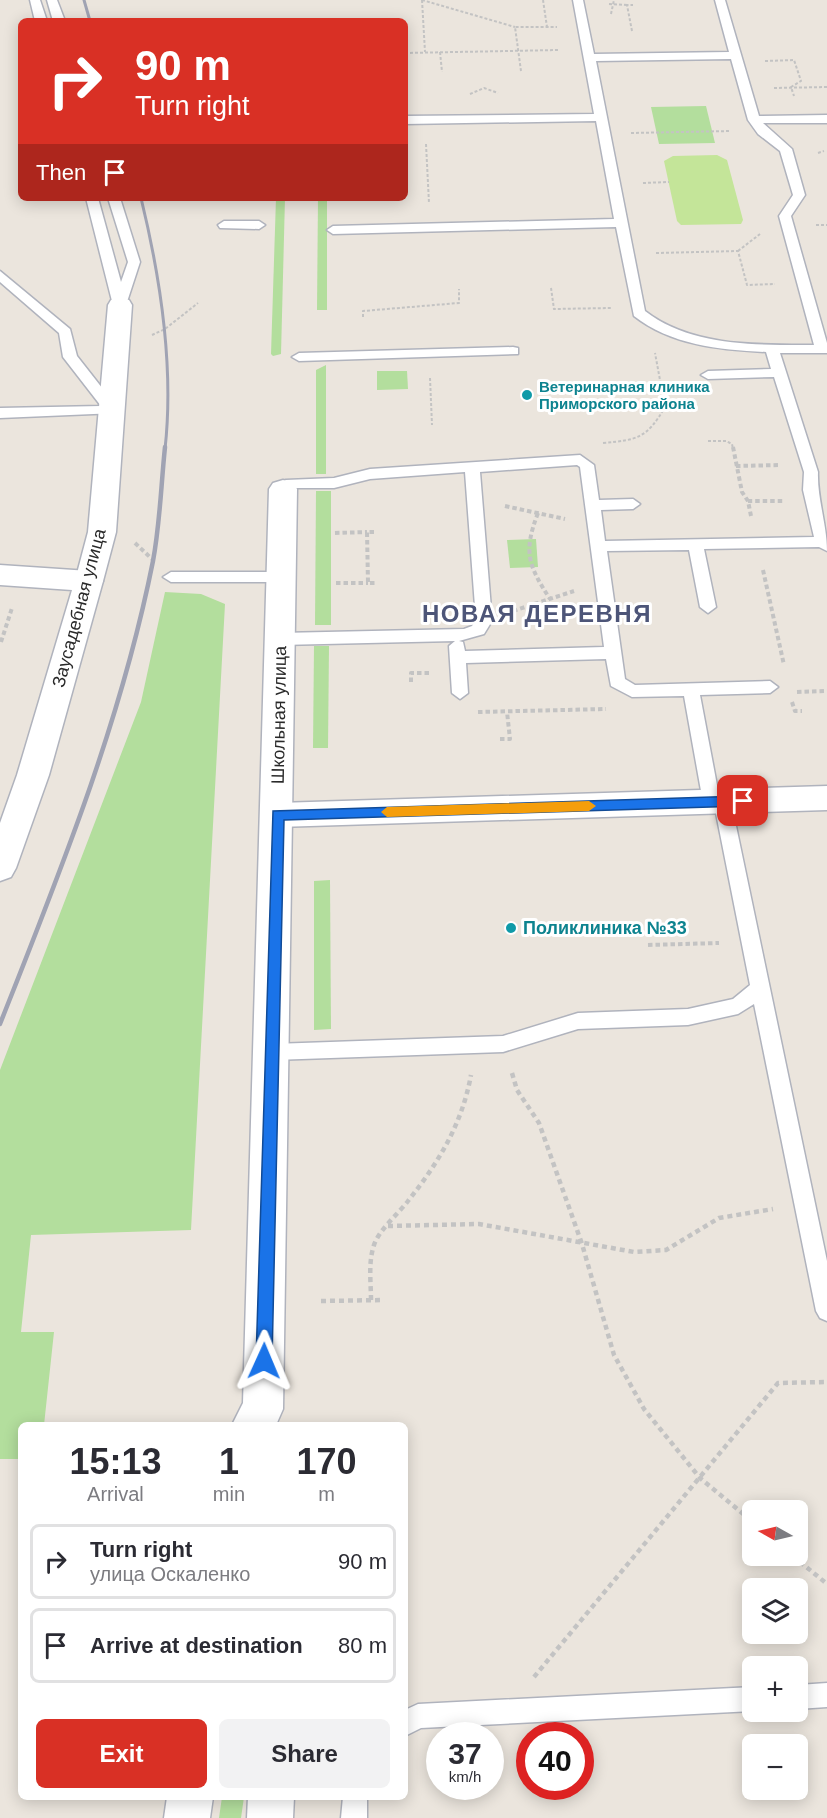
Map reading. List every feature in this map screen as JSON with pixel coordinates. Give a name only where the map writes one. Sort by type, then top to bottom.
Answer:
[{"type":"street","name":"Заусадебная улица","points":[[0,868],[33,775],[102,532],[120,305]]},
{"type":"street","name":"Школьная улица","points":[[263,1420],[284,487]]},
{"type":"street","points":[[0,575],[89,581]]},
{"type":"street","points":[[278,815],[827,798]]},
{"type":"street","points":[[186,1818],[189,1800]]},
{"type":"street","points":[[270,1818],[271,1800]]},
{"type":"lane","points":[[35,0],[40,18]]},
{"type":"lane","points":[[52,0],[58,18]]},
{"type":"lane","points":[[578,0],[639,313],[650,325],[689,337],[772,350],[824,349],[785,216],[799,195],[786,149],[758,125],[720,0]]},
{"type":"lane","points":[[588,54],[630,57],[737,58]]},
{"type":"lane","points":[[408,120],[599,117]]},
{"type":"lane","points":[[758,125],[801,119],[827,119]]},
{"type":"lane","points":[[93,201],[120,305]]},
{"type":"lane","points":[[115,201],[134,262],[120,305]]},
{"type":"lane","points":[[333,230],[621,223]]},
{"type":"lane","points":[[224,225],[259,225]]},
{"type":"lane","points":[[0,275],[65,332],[70,357],[112,410]]},
{"type":"lane","points":[[598,546],[758,543],[824,538],[812,500],[810,468],[772,350]]},
{"type":"lane","points":[[299,357],[513,351]]},
{"type":"lane","points":[[708,375],[779,373]]},
{"type":"lane","points":[[0,413],[112,410]]},
{"type":"lane","points":[[284,487],[334,483],[370,474],[580,460],[587,465],[617,682],[632,691],[770,687]]},
{"type":"lane","points":[[280,639],[456,635],[478,630],[484,621],[472,467]]},
{"type":"lane","points":[[810,468],[827,471]]},
{"type":"lane","points":[[592,505],[633,504]]},
{"type":"lane","points":[[695,544],[708,607]]},
{"type":"lane","points":[[171,578],[282,577]]},
{"type":"lane","points":[[456,635],[460,693]]},
{"type":"lane","points":[[458,657],[613,654]]},
{"type":"lane","points":[[691,690],[752,942],[806,1207],[822,1263],[827,1311]]},
{"type":"lane","points":[[273,1052],[503,1044],[578,1021],[688,1017],[708,1013],[738,1006],[761,987]]},
{"type":"lane","points":[[808,1696],[827,1695]]},
{"type":"lane","points":[[408,1722],[418,1716],[742,1700]]},
{"type":"lane","points":[[354,1818],[355,1800]]},
{"type":"path","points":[[425,52],[422,0],[515,27],[583,26]]},
{"type":"path","points":[[543,0],[548,27]]},
{"type":"path","points":[[614,0],[610,12],[613,24],[627,42],[630,57]]},
{"type":"path","points":[[618,5],[633,5]]},
{"type":"path","points":[[627,5],[632,32],[638,32]]},
{"type":"path","points":[[515,27],[521,71]]},
{"type":"path","points":[[408,53],[518,51],[588,54]]},
{"type":"path","points":[[440,52],[442,72]]},
{"type":"path","points":[[737,58],[794,60],[801,81],[791,87]]},
{"type":"path","points":[[819,79],[822,87]]},
{"type":"path","points":[[791,87],[801,119]]},
{"type":"path","points":[[745,88],[827,87]]},
{"type":"path","points":[[424,120],[431,227]]},
{"type":"path","points":[[603,133],[758,125]]},
{"type":"path","points":[[627,253],[738,251],[747,285],[804,284]]},
{"type":"path","points":[[551,288],[554,309],[638,308]]},
{"type":"path","points":[[363,317],[363,311],[459,303],[459,289]]},
{"type":"path","points":[[118,352],[165,329],[198,303]]},
{"type":"path","points":[[580,460],[587,449],[599,443],[635,440],[651,432],[665,407],[650,325]]},
{"type":"path","points":[[429,353],[432,425]]},
{"type":"path","points":[[708,441],[726,441],[732,444],[742,492],[748,501],[758,543],[785,669]]},
{"type":"path","points":[[736,466],[810,468]]},
{"type":"path","points":[[474,500],[595,526]]},
{"type":"path","points":[[748,501],[812,500]]},
{"type":"path","points":[[538,513],[527,540],[529,567],[550,599]]},
{"type":"path","points":[[102,532],[128,537],[171,578]]},
{"type":"path","points":[[367,532],[368,583]]},
{"type":"path","points":[[335,533],[374,532]]},
{"type":"path","points":[[336,583],[375,583]]},
{"type":"path","points":[[411,682],[411,673],[436,673]]},
{"type":"path","points":[[790,692],[795,711],[802,711]]},
{"type":"path","points":[[473,712],[612,709]]},
{"type":"path","points":[[500,739],[510,739],[507,712]]},
{"type":"path","points":[[648,945],[752,942]]},
{"type":"path","points":[[517,1090],[539,1123],[582,1244],[614,1355],[644,1409],[700,1478],[742,1513]]},
{"type":"path","points":[[371,1300],[370,1260],[375,1242],[450,1145],[470,1092]]},
{"type":"path","points":[[388,1226],[479,1224],[634,1252],[666,1250],[719,1218],[758,1210],[806,1207]]},
{"type":"path","points":[[321,1301],[384,1300]]},
{"type":"path","points":[[505,1712],[778,1383],[827,1382]]},
{"type":"path","points":[[805,1566],[827,1584]]},
{"type":"green space","points":[[706,106],[715,143],[659,144],[651,107]]},
{"type":"green space","points":[[717,155],[727,160],[743,220],[741,224],[681,225],[677,221],[664,161],[673,156]]},
{"type":"green space","points":[[276,201],[285,201],[281,354],[273,356],[271,354]]},
{"type":"green space","points":[[318,201],[327,201],[327,310],[317,310]]},
{"type":"green space","points":[[326,365],[326,474],[316,474],[316,370]]},
{"type":"green space","points":[[377,371],[407,371],[408,389],[377,390]]},
{"type":"green space","points":[[316,491],[331,491],[331,625],[315,625]]},
{"type":"green space","points":[[536,539],[538,567],[510,568],[507,540]]},
{"type":"green space","points":[[165,592],[201,594],[225,604],[191,1230],[31,1235],[21,1332],[54,1332],[44,1422],[18,1422],[18,1459],[0,1459],[0,1070],[141,702]]},
{"type":"green space","points":[[314,646],[329,646],[328,748],[313,748]]},
{"type":"green space","points":[[330,880],[331,1029],[314,1030],[314,881]]},
{"type":"green space","points":[[222,1800],[244,1800],[241,1818],[219,1818]]},
{"type":"railway","points":[[84,0],[89,18]]},
{"type":"railway","points":[[142,201],[164,323],[168,387],[165,449]]},
{"type":"railway","points":[[0,1024],[87,796],[124,680],[153,561],[165,447]]},
{"type":"slow traffic","points":[[387,812],[589,806]]},
{"type":"place","name":"Ветеринарная клиника Приморского района","points":[[527,395]]},
{"type":"place","name":"Поликлиника №33","points":[[511,928]]},
{"type":"district","name":"НОВАЯ ДЕРЕВНЯ","points":[[537,613]]},
{"type":"route","points":[[264,1361],[278,815],[743,801]]}]
